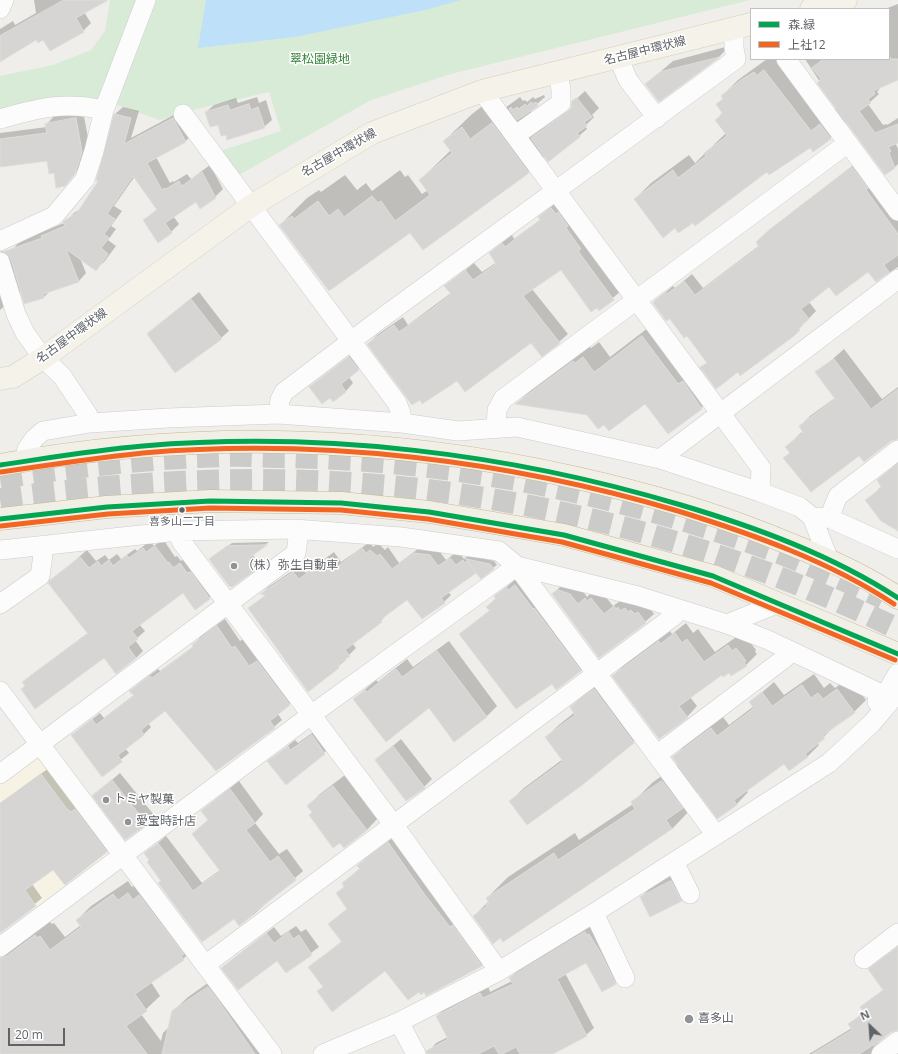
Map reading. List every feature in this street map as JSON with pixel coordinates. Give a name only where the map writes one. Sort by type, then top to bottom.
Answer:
[{"type":"highway","points":[[0,465],[136,446],[230,442],[348,445],[488,460],[610,486],[676,504],[747,527],[829,560],[887,590],[898,598]]},
{"type":"highway","points":[[0,520],[107,508],[210,501],[294,501],[390,507],[484,520],[564,534],[713,576],[898,654]]},
{"type":"main road","points":[[815,8],[846,0]]},
{"type":"main road","name":"名古屋中環状線","points":[[0,379],[13,377],[43,358],[251,206],[372,133],[482,91],[742,26]]},
{"type":"street","points":[[0,9],[4,0]]},
{"type":"street","points":[[0,241],[54,216],[85,179],[94,151],[104,110],[146,0]]},
{"type":"street","points":[[278,414],[280,400],[284,392],[736,59],[734,48],[742,26]]},
{"type":"street","points":[[618,57],[628,80],[657,118]]},
{"type":"street","points":[[787,60],[898,211]]},
{"type":"street","points":[[516,135],[561,103],[561,90],[558,72]]},
{"type":"street","points":[[482,91],[761,468],[760,492]]},
{"type":"street","points":[[0,120],[36,109],[82,105],[104,110]]},
{"type":"street","points":[[183,114],[397,403],[401,413],[402,423]]},
{"type":"street","points":[[496,427],[497,410],[503,399],[848,143]]},
{"type":"street","points":[[0,262],[16,314],[26,333],[43,358],[62,376],[88,415],[90,423]]},
{"type":"street","points":[[660,459],[719,412],[898,279]]},
{"type":"street","points":[[24,461],[27,448],[34,439],[43,432],[90,423],[168,418],[278,414],[402,423],[458,431],[496,427],[517,427],[660,459],[760,492],[898,548]]},
{"type":"street","points":[[820,517],[838,496],[898,450]]},
{"type":"street","points":[[820,517],[829,560]]},
{"type":"street","points":[[0,774],[296,553],[298,538],[294,529]]},
{"type":"street","points":[[2,545],[42,547],[178,531],[294,529],[401,537],[499,551],[517,566],[658,754],[716,835]]},
{"type":"street","points":[[178,531],[181,540],[227,605],[393,824],[499,971]]},
{"type":"street","points":[[0,604],[40,576],[43,555],[42,547]]},
{"type":"street","points":[[0,947],[311,715],[517,566],[638,596],[727,624],[790,651],[881,698],[892,699],[884,711],[829,763],[594,912],[499,971],[399,1022],[323,1054]]},
{"type":"street","points":[[727,624],[779,603]]},
{"type":"street","points":[[205,966],[393,824],[597,674],[674,616],[679,610]]},
{"type":"street","points":[[658,754],[786,658],[790,651]]},
{"type":"street","points":[[881,698],[898,673]]},
{"type":"street","points":[[0,692],[272,1054]]},
{"type":"street","points":[[674,862],[690,894]]},
{"type":"street","points":[[594,912],[625,978]]},
{"type":"street","points":[[864,959],[898,933]]},
{"type":"street","points":[[399,1022],[416,1054]]},
{"type":"street","points":[[881,1054],[898,1041]]},
{"type":"shaded area","points":[[32,757],[43,757],[108,850],[104,860],[31,913],[0,871],[0,781]]},
{"type":"green space","points":[[110,0],[141,0],[102,104],[0,115],[0,76],[53,65],[91,50],[105,31]]},
{"type":"green space","name":"翠松園緑地","points":[[154,0],[750,0],[451,74],[371,100],[237,176],[217,152],[281,131],[269,92],[188,111],[160,120],[114,104]]},
{"type":"water","points":[[206,0],[461,0],[425,10],[295,37],[198,48]]},
{"type":"building","points":[[64,0],[108,0],[76,18],[84,32],[50,51],[43,40],[38,43],[36,40],[0,62],[0,36]]},
{"type":"building","points":[[720,57],[659,102],[645,84],[660,72]]},
{"type":"building","points":[[898,59],[898,80],[873,91],[875,94],[868,99],[871,103],[859,111],[875,133],[898,124],[898,143],[888,147],[891,151],[889,153],[895,168],[885,175],[817,83],[821,79],[812,68],[823,60]]},
{"type":"building","points":[[764,70],[811,131],[820,124],[831,139],[813,152],[810,148],[769,175],[767,172],[695,226],[693,223],[678,233],[675,228],[663,238],[634,199],[673,170],[678,178],[706,156],[704,153],[727,136],[715,120],[723,114],[716,104],[723,99],[721,96],[741,80],[754,72],[757,75]]},
{"type":"building","points":[[577,98],[592,117],[584,122],[587,126],[577,133],[580,137],[548,162],[531,138],[567,112],[571,108],[572,101]]},
{"type":"building","points":[[531,102],[533,104],[536,102],[538,106],[517,120],[509,109],[511,107],[513,110],[517,107],[519,109],[525,104],[527,106]]},
{"type":"building","points":[[249,104],[251,110],[258,107],[265,128],[227,140],[226,135],[221,136],[218,125],[210,127],[205,112],[228,105],[230,110]]},
{"type":"building","points":[[114,114],[131,118],[124,144],[173,118],[186,142],[147,163],[162,190],[179,181],[182,186],[202,172],[216,198],[200,209],[196,202],[165,223],[172,233],[158,243],[143,220],[157,210],[133,176],[107,214],[115,219],[104,234],[109,238],[101,248],[108,254],[96,271],[66,249],[79,282],[43,294],[44,298],[24,304],[11,259],[3,252],[42,238],[41,236],[65,226],[63,222],[77,213],[98,181],[96,181]]},
{"type":"building","points":[[76,118],[82,152],[75,174],[65,186],[56,188],[54,173],[49,174],[47,161],[0,167],[0,139],[47,133],[45,124]]},
{"type":"building","points":[[492,123],[529,173],[423,250],[410,233],[329,291],[279,225],[292,216],[294,219],[318,201],[329,216],[338,209],[344,217],[372,196],[378,203],[381,201],[395,221],[430,195],[419,180],[452,153],[443,141],[462,127],[470,139]]},
{"type":"building","points":[[852,167],[868,188],[866,190],[898,234],[898,255],[884,265],[889,272],[876,282],[868,272],[836,296],[829,287],[801,309],[809,319],[798,328],[800,330],[794,336],[740,376],[738,372],[716,389],[700,367],[707,363],[687,336],[684,338],[670,319],[666,321],[653,303],[654,301],[665,292],[667,294],[684,281],[695,295],[759,247],[756,242],[769,230]]},
{"type":"building","points":[[551,208],[556,214],[558,212],[568,226],[566,228],[581,249],[578,251],[614,300],[599,311],[597,308],[591,312],[561,270],[523,296],[560,343],[542,357],[531,343],[465,392],[457,381],[422,404],[420,400],[412,405],[367,344],[394,325],[399,332],[432,309],[451,294],[444,286],[465,270],[473,280],[496,264],[489,253],[502,243],[505,247],[540,220],[538,217]]},
{"type":"building","points":[[191,299],[222,339],[175,373],[147,334]]},
{"type":"building","points":[[642,336],[678,384],[683,381],[702,409],[668,434],[645,404],[609,431],[604,425],[598,429],[587,415],[515,404],[573,361],[575,363],[583,357],[594,372]]},
{"type":"building","points":[[349,357],[359,370],[341,384],[346,392],[333,402],[330,398],[322,404],[309,387]]},
{"type":"building","points":[[834,359],[871,409],[898,389],[898,439],[891,441],[864,462],[859,456],[811,492],[783,458],[790,453],[785,447],[803,433],[799,426],[835,399],[815,372]]},
{"type":"building","points":[[898,464],[898,531],[881,521],[865,500],[882,488],[877,480]]},
{"type":"building","name":"（株）弥生自動車","points":[[267,545],[249,558],[257,569],[232,587],[229,586],[209,559],[227,546]]},
{"type":"building","points":[[155,546],[173,568],[180,563],[187,573],[191,572],[210,599],[195,610],[183,593],[132,631],[138,639],[128,647],[136,658],[116,674],[104,658],[35,709],[21,689],[25,686],[22,682],[88,634],[48,583],[50,580],[80,557],[89,568],[98,561],[101,566],[109,560],[113,566],[127,555],[129,558],[143,548],[146,552]]},
{"type":"building","points":[[362,548],[366,553],[370,550],[377,556],[380,554],[392,569],[414,553],[430,555],[438,566],[450,558],[456,565],[463,560],[465,563],[467,561],[476,573],[441,598],[445,603],[422,619],[407,600],[380,620],[382,622],[345,650],[350,656],[338,665],[339,668],[308,692],[248,608],[266,595],[260,594],[293,572],[299,579],[327,558],[334,569]]},
{"type":"building","points":[[466,559],[490,564],[494,569],[481,579]]},
{"type":"building","points":[[515,585],[581,671],[556,690],[552,684],[516,709],[459,634],[490,611],[486,607],[496,599],[494,596],[506,587],[508,590]]},
{"type":"building","points":[[558,590],[570,594],[578,604],[585,598],[587,601],[591,598],[604,614],[614,606],[616,609],[618,607],[620,611],[625,608],[628,612],[631,610],[635,614],[638,612],[646,623],[599,658],[552,594]]},
{"type":"building","points":[[217,626],[232,648],[235,646],[249,666],[257,661],[290,705],[270,721],[275,728],[216,771],[165,711],[141,730],[144,735],[118,755],[122,762],[102,777],[71,735],[92,719],[96,725],[134,696],[129,691],[150,676],[152,678],[193,647],[192,645]]},
{"type":"building","points":[[675,633],[682,643],[687,639],[704,662],[728,645],[732,651],[736,648],[746,661],[744,663],[747,666],[731,676],[729,673],[723,677],[722,675],[679,706],[688,718],[659,739],[612,676],[659,641],[660,644]]},
{"type":"building","points":[[437,651],[487,717],[454,742],[429,708],[386,742],[353,699],[365,690],[367,692],[396,669],[402,677]]},
{"type":"building","points":[[802,685],[811,698],[818,693],[823,699],[837,689],[855,713],[823,735],[825,738],[805,754],[808,757],[789,771],[784,764],[734,800],[737,805],[717,819],[672,757],[711,728],[717,736],[754,708],[749,702],[762,692],[772,706]]},
{"type":"building","points":[[594,689],[634,743],[581,786],[527,825],[509,801],[562,762],[545,737],[575,715],[570,707]]},
{"type":"building","points":[[312,735],[325,754],[286,785],[267,761],[288,746],[290,750]]},
{"type":"building","points":[[393,746],[425,788],[406,801],[375,760]]},
{"type":"building","points":[[41,774],[67,809],[71,812],[75,809],[107,852],[65,885],[53,870],[25,890],[36,906],[0,933],[0,804]]},
{"type":"building","points":[[112,780],[147,824],[125,840],[92,796]]},
{"type":"building","points":[[662,781],[683,808],[666,820],[672,829],[503,942],[500,938],[493,944],[473,916],[487,906],[486,905],[489,903],[486,898],[554,853],[558,860],[635,809],[631,802]]},
{"type":"building","points":[[333,786],[367,830],[344,848],[340,843],[333,848],[309,815],[312,812],[307,806]]},
{"type":"building","points":[[230,789],[255,823],[246,830],[270,862],[278,856],[296,880],[239,926],[234,919],[202,942],[158,883],[161,881],[147,862],[149,860],[144,853],[158,843],[193,891],[220,871],[192,834],[208,820],[201,811]]},
{"type":"building","points":[[388,842],[425,895],[450,927],[453,925],[482,966],[426,996],[424,992],[421,995],[419,992],[408,1000],[385,971],[332,1012],[317,991],[323,987],[308,967],[342,942],[328,924],[347,909],[336,893],[344,887],[342,883],[360,869],[357,866]]},
{"type":"building","points":[[671,881],[682,901],[650,917],[640,897]]},
{"type":"building","points":[[128,893],[133,900],[139,895],[184,954],[181,956],[184,960],[135,994],[147,1011],[126,1026],[147,1054],[0,1054],[0,958],[7,956],[35,935],[37,938],[40,936],[50,950],[81,927],[76,920],[113,894],[118,900]]},
{"type":"building","points":[[289,932],[293,939],[299,935],[312,955],[286,973],[277,961],[238,990],[221,968],[266,933],[274,943]]},
{"type":"building","points":[[585,932],[587,935],[589,934],[600,952],[616,984],[602,992],[586,963],[557,979],[587,1036],[553,1054],[520,1054],[516,1047],[499,1054],[494,1046],[478,1054],[427,1054],[426,1051],[448,1039],[436,1016],[480,993],[483,998],[513,984],[509,978]]},
{"type":"building","points":[[898,947],[898,1030],[891,1032],[874,1046],[873,1045],[859,1054],[812,1054],[852,1030],[848,1024],[864,1013],[860,1007],[883,990],[868,969]]},
{"type":"building","points":[[208,987],[255,1054],[162,1054],[172,1011]]},
{"type":"tunnel","points":[[0,478],[113,464],[198,457],[233,456],[348,460],[410,465],[472,473],[534,483],[595,497],[655,512],[715,530],[788,556],[883,598]]},
{"type":"tunnel","points":[[0,499],[124,485],[249,480],[291,480],[405,487],[478,497],[550,510],[622,527],[694,548],[763,571],[832,599],[898,629]]},
{"type":"transit line","name":"森.緑","points":[[0,465],[72,454],[143,446],[211,442],[347,444],[415,450],[549,472],[616,487],[681,505],[765,533],[820,555],[847,568],[898,598]]},
{"type":"transit line","name":"上社12","points":[[1,472],[89,459],[143,453],[210,449],[346,451],[413,457],[480,466],[547,478],[613,493],[678,511],[734,529],[817,562],[894,604]]},
{"type":"transit line","name":"森.緑","points":[[0,519],[107,507],[210,501],[341,503],[429,512],[564,535],[713,576],[898,654]]},
{"type":"transit line","name":"上社12","points":[[1,526],[108,514],[210,508],[341,510],[428,519],[562,542],[711,583],[895,660]]},
{"type":"place","name":"喜多山二丁目","points":[[182,510]]},
{"type":"place","name":"（株）弥生自動車","points":[[234,566]]},
{"type":"place","name":"トミヤ製菓","points":[[106,800]]},
{"type":"place","name":"愛宝時計店","points":[[128,822]]},
{"type":"place","name":"喜多山","points":[[689,1019]]}]
